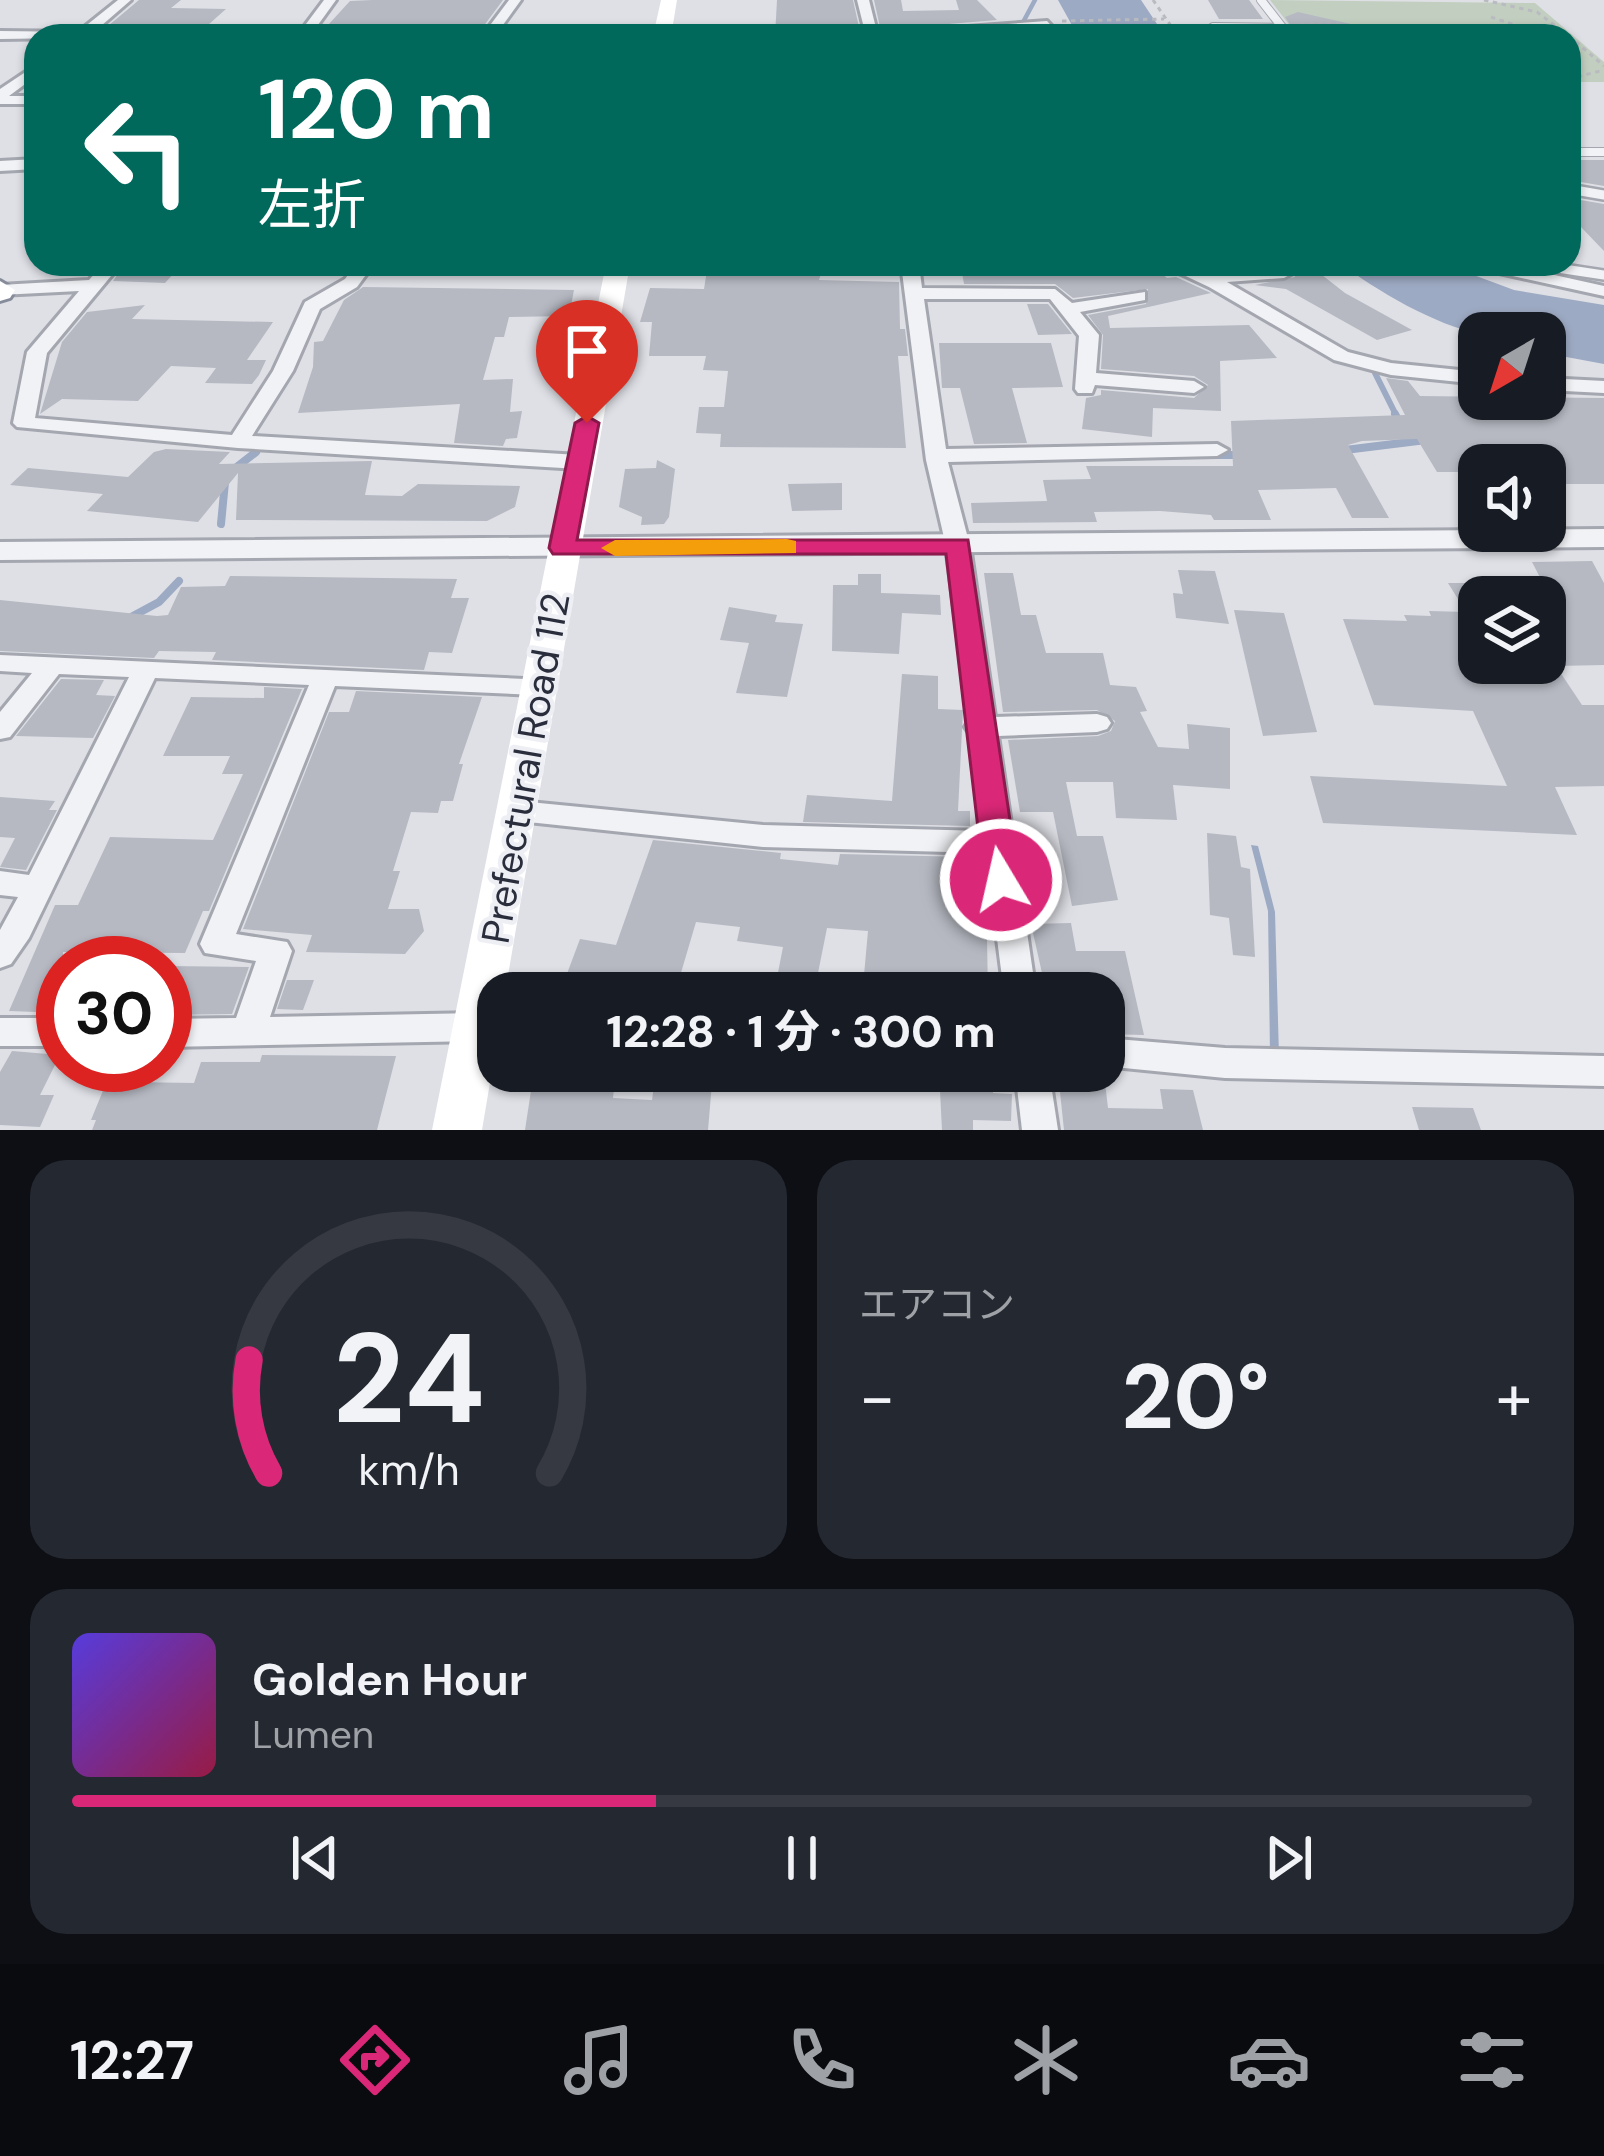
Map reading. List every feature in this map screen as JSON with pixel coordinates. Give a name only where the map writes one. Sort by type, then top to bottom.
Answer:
[{"type":"main road","name":"Prefectural Road 112","points":[[500,972],[536,686],[617,276]]},
{"type":"main road","name":"Prefectural Road 112","points":[[458,1130],[477,1068]]},
{"type":"street","points":[[95,24],[125,0]]},
{"type":"street","points":[[0,98],[24,79]]},
{"type":"street","points":[[24,423],[37,352],[102,276]]},
{"type":"street","points":[[238,442],[283,371],[312,306],[356,276]]},
{"type":"street","points":[[912,276],[936,453],[958,546],[979,727],[1017,972]]},
{"type":"street","points":[[1206,276],[1340,356],[1380,367],[1458,376]]},
{"type":"street","points":[[1212,278],[1241,276]]},
{"type":"street","points":[[1536,276],[1604,291]]},
{"type":"street","points":[[0,291],[94,285]]},
{"type":"street","points":[[914,293],[1055,294],[1089,335],[1086,384],[1194,387]]},
{"type":"street","points":[[1068,309],[1139,296]]},
{"type":"street","points":[[1566,384],[1604,387]]},
{"type":"street","points":[[0,421],[238,442],[579,462]]},
{"type":"street","points":[[936,453],[955,458],[1217,451]]},
{"type":"street","points":[[0,551],[1604,538]]},
{"type":"street","points":[[0,663],[536,686]]},
{"type":"street","points":[[0,730],[51,666]]},
{"type":"street","points":[[0,956],[39,888],[146,670]]},
{"type":"street","points":[[248,1033],[276,951],[217,944],[326,679]]},
{"type":"street","points":[[979,727],[1097,722]]},
{"type":"street","points":[[518,811],[763,836],[995,842]]},
{"type":"street","points":[[0,883],[39,888]]},
{"type":"street","points":[[192,1033],[248,1033],[477,1005]]},
{"type":"street","points":[[0,1032],[36,1032]]},
{"type":"street","points":[[1125,1054],[1225,1063],[1604,1071]]},
{"type":"street","points":[[1035,1092],[1040,1130]]},
{"type":"path","points":[[1153,0],[1168,24]]},
{"type":"path","points":[[1482,2],[1537,12],[1553,24]]},
{"type":"path","points":[[1492,17],[1512,24]]},
{"type":"path","points":[[1047,21],[1164,19]]},
{"type":"path","points":[[1297,24],[1342,24]]},
{"type":"path","points":[[1581,46],[1604,68]]},
{"type":"path","points":[[1581,52],[1585,49]]},
{"type":"green space","points":[[1270,0],[1535,3],[1560,24],[1289,24]]},
{"type":"green space","points":[[1581,42],[1604,62],[1604,82],[1581,82]]},
{"type":"water","points":[[1058,0],[1141,0],[1157,24],[1071,24]]},
{"type":"water","points":[[1360,276],[1476,276],[1514,290],[1604,305],[1604,364],[1566,357],[1566,312],[1458,312],[1458,328],[1426,315]]},
{"type":"water","points":[[1251,845],[1258,846],[1275,912],[1279,1056],[1270,1055],[1268,911]]},
{"type":"building","points":[[139,0],[181,0],[171,8],[226,9],[209,24],[110,24]]},
{"type":"building","points":[[503,0],[485,24],[329,24],[350,1]]},
{"type":"building","points":[[777,0],[853,0],[858,24],[776,24]]},
{"type":"building","points":[[874,0],[901,0],[903,11],[959,10],[956,0],[977,0],[997,20],[948,24],[879,24]]},
{"type":"building","points":[[1208,0],[1249,0],[1263,19],[1219,19]]},
{"type":"building","points":[[1298,12],[1351,24],[1290,24],[1285,17]]},
{"type":"building","points":[[1581,160],[1604,160],[1604,186],[1581,182]]},
{"type":"building","points":[[1581,200],[1604,204],[1604,251],[1581,227]]},
{"type":"building","points":[[117,276],[171,276],[165,283],[113,281]]},
{"type":"building","points":[[706,276],[899,282],[900,329],[905,329],[908,356],[898,356],[906,448],[720,447],[721,434],[696,433],[699,407],[724,407],[728,371],[703,370],[706,356],[649,356],[652,322],[640,322],[650,288],[704,289]]},
{"type":"building","points":[[963,276],[1176,277],[1211,293],[1108,316],[1110,328],[1249,325],[1277,358],[1220,361],[1221,411],[1153,408],[1152,437],[1082,429],[1086,398],[1101,395],[1101,390],[1194,398],[1208,385],[1194,376],[1101,369],[1103,335],[1088,315],[1146,304],[1148,289],[1073,298],[1055,284],[964,284]]},
{"type":"building","points":[[1323,276],[1412,330],[1377,340],[1286,289],[1255,285]]},
{"type":"building","points":[[363,287],[574,290],[569,316],[509,317],[504,337],[495,337],[483,380],[513,379],[510,412],[522,411],[517,438],[506,439],[503,446],[454,443],[460,404],[298,413],[313,367],[314,342],[323,341],[344,300]]},
{"type":"building","points":[[1027,304],[1048,304],[1072,334],[1038,335]]},
{"type":"building","points":[[145,305],[132,319],[273,322],[247,360],[266,360],[259,375],[252,384],[205,383],[216,368],[171,366],[138,401],[62,399],[40,414],[62,342],[87,312]]},
{"type":"building","points":[[939,343],[1051,343],[1063,387],[1012,388],[1027,443],[974,444],[960,388],[942,388]]},
{"type":"building","points":[[1386,378],[1408,381],[1420,396],[1458,396],[1458,420],[1566,420],[1566,398],[1604,398],[1604,484],[1566,484],[1566,444],[1458,444],[1458,472],[1437,472],[1417,439],[1362,441],[1348,445],[1389,518],[1352,518],[1336,488],[1258,490],[1271,520],[1214,520],[1211,515],[1160,511],[1094,512],[1097,522],[973,523],[971,503],[1047,501],[1043,480],[1091,479],[1086,466],[1233,466],[1231,421],[1405,415]]},
{"type":"building","points":[[154,452],[230,452],[219,464],[372,461],[365,495],[402,496],[418,484],[520,486],[515,507],[487,521],[236,520],[238,473],[198,522],[87,511],[103,494],[10,485],[28,468],[128,477]]},
{"type":"building","points":[[657,460],[675,469],[669,517],[664,524],[641,525],[642,517],[619,507],[625,469],[656,468]]},
{"type":"building","points":[[842,483],[842,510],[792,511],[788,484]]},
{"type":"building","points":[[1592,561],[1604,583],[1604,665],[1566,666],[1566,576],[1539,576],[1532,562]]},
{"type":"building","points":[[1178,570],[1215,571],[1229,624],[1176,618],[1173,593],[1183,594]]},
{"type":"building","points":[[984,573],[1013,573],[1021,615],[1036,615],[1046,653],[1103,653],[1110,685],[1136,687],[1147,711],[1140,712],[1158,747],[1189,749],[1187,724],[1230,728],[1230,789],[1173,785],[1177,820],[1116,818],[1113,782],[1066,782],[1077,836],[1103,836],[1118,900],[1072,906],[1053,812],[1020,812],[1008,740],[1098,736],[1111,731],[1115,721],[1097,710],[1003,712]]},
{"type":"building","points":[[858,574],[881,574],[881,593],[940,595],[941,615],[902,613],[899,654],[832,651],[833,585],[858,585]]},
{"type":"building","points":[[230,576],[457,579],[451,598],[469,598],[452,653],[429,652],[424,670],[212,660],[216,652],[159,651],[154,658],[0,651],[0,600],[168,615],[181,587],[225,586]]},
{"type":"building","points":[[729,607],[777,615],[775,622],[803,624],[787,697],[736,693],[749,643],[720,640]]},
{"type":"building","points":[[1234,610],[1284,613],[1317,732],[1263,736]]},
{"type":"building","points":[[1429,611],[1458,612],[1458,684],[1566,681],[1582,705],[1604,705],[1604,786],[1555,787],[1577,835],[1323,823],[1310,776],[1507,786],[1473,711],[1374,705],[1343,619],[1407,621],[1404,615],[1431,616]]},
{"type":"building","points":[[902,674],[938,676],[938,709],[963,710],[958,811],[970,811],[970,826],[803,822],[807,795],[892,801]]},
{"type":"building","points":[[61,679],[104,680],[96,695],[115,696],[93,738],[16,736]]},
{"type":"building","points":[[264,687],[302,689],[209,911],[203,911],[192,937],[42,936],[55,905],[78,905],[110,837],[213,840],[243,774],[222,774],[230,756],[163,756],[191,697],[264,698]]},
{"type":"building","points":[[356,691],[482,697],[459,764],[463,764],[453,801],[441,801],[438,813],[411,812],[393,871],[400,871],[388,909],[419,909],[424,931],[405,954],[306,952],[312,935],[243,929],[329,712],[349,712]]},
{"type":"building","points":[[0,797],[55,801],[49,810],[57,810],[26,870],[0,867],[15,838],[0,837]]},
{"type":"building","points":[[1207,833],[1236,836],[1241,867],[1250,869],[1255,957],[1233,955],[1229,918],[1210,915]]},
{"type":"building","points":[[653,840],[781,853],[780,859],[838,865],[840,854],[968,857],[967,884],[986,886],[988,972],[864,972],[868,931],[827,928],[818,972],[778,972],[783,947],[737,941],[740,927],[696,922],[681,972],[568,972],[580,939],[616,945]]},
{"type":"building","points":[[1071,923],[1076,951],[1125,951],[1144,1035],[1125,1035],[1125,972],[1042,972],[1031,924]]},
{"type":"building","points":[[36,949],[36,1012],[9,1011]]},
{"type":"building","points":[[192,966],[249,967],[232,1014],[192,1015]]},
{"type":"building","points":[[287,980],[314,980],[303,1010],[277,1009]]},
{"type":"building","points":[[12,1051],[36,1053],[36,1092],[54,1095],[40,1127],[0,1125],[0,1072]]},
{"type":"building","points":[[262,1055],[396,1056],[377,1130],[92,1130],[96,1120],[91,1120],[102,1092],[192,1092],[201,1062],[260,1062]]},
{"type":"building","points":[[1160,1089],[1193,1090],[1203,1130],[1064,1130],[1060,1092],[1106,1092],[1108,1108],[1163,1109]]},
{"type":"building","points":[[531,1092],[614,1092],[613,1098],[652,1100],[653,1092],[711,1092],[708,1130],[525,1130]]},
{"type":"building","points":[[940,1092],[1012,1094],[1011,1121],[973,1120],[973,1130],[942,1130]]},
{"type":"building","points":[[1412,1107],[1473,1108],[1481,1130],[1419,1130]]},
{"type":"waterway","points":[[1022,24],[1035,0]]},
{"type":"waterway","points":[[1375,373],[1397,417]]},
{"type":"waterway","points":[[1395,414],[1398,420]]},
{"type":"waterway","points":[[1345,450],[1426,440]]},
{"type":"waterway","points":[[233,470],[256,452]]},
{"type":"waterway","points":[[1208,455],[1241,455]]},
{"type":"waterway","points":[[221,524],[225,482]]},
{"type":"waterway","points":[[133,616],[159,602],[179,581]]},
{"type":"slow traffic","points":[[615,548],[787,547]]},
{"type":"route","points":[[587,423],[562,548],[958,546],[1001,880]]}]
